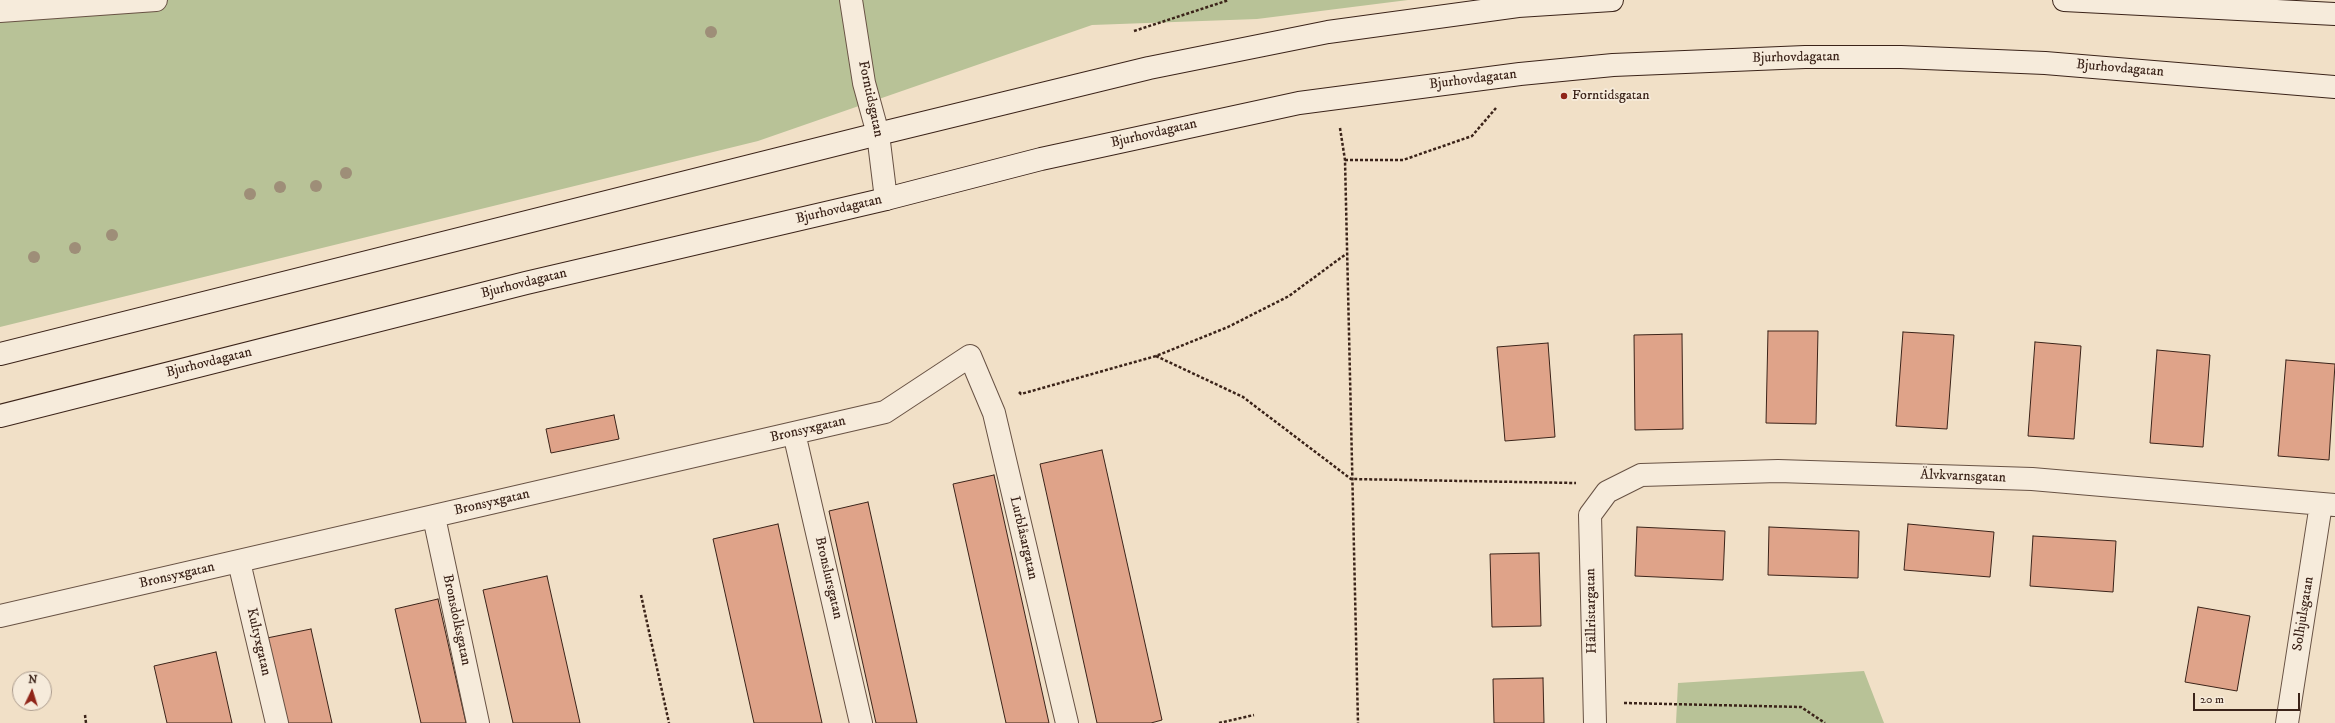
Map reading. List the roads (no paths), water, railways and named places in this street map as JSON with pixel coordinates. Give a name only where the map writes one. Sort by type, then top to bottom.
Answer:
[{"type":"main road","points":[[0,11],[156,0]]},
{"type":"main road","name":"Forntidsgatan","points":[[851,0],[864,83],[878,134],[886,199]]},
{"type":"main road","points":[[0,354],[878,134],[1150,68],[1328,32],[1518,6],[1612,0]]},
{"type":"main road","points":[[2064,0],[2335,14]]},
{"type":"main road","name":"Bjurhovdagatan","points":[[0,416],[526,283],[886,199],[1041,159],[1299,104],[1520,74],[1613,65],[1805,56],[1901,57],[2045,63],[2335,88]]},
{"type":"main road","name":"Bronsyxgatan","points":[[0,616],[884,412],[970,356]]},
{"type":"main road","name":"Lurblåsargatan","points":[[970,356],[994,413],[1067,723]]},
{"type":"main road","name":"Bronslursgatan","points":[[794,433],[862,723]]},
{"type":"main road","name":"Älvkvarnsgatan","points":[[1603,497],[1641,475],[1778,471],[2032,479],[2328,505]]},
{"type":"main road","name":"Hällristargatan","points":[[1595,713],[1590,515],[1603,497]]},
{"type":"main road","name":"Solhjulsgatan","points":[[2287,723],[2328,505]]},
{"type":"main road","name":"Bronsdolksgatan","points":[[434,517],[478,723]]},
{"type":"main road","name":"Kultyxgatan","points":[[239,562],[277,723]]},
{"type":"place","name":"Forntidsgatan","points":[[1564,96]]}]
